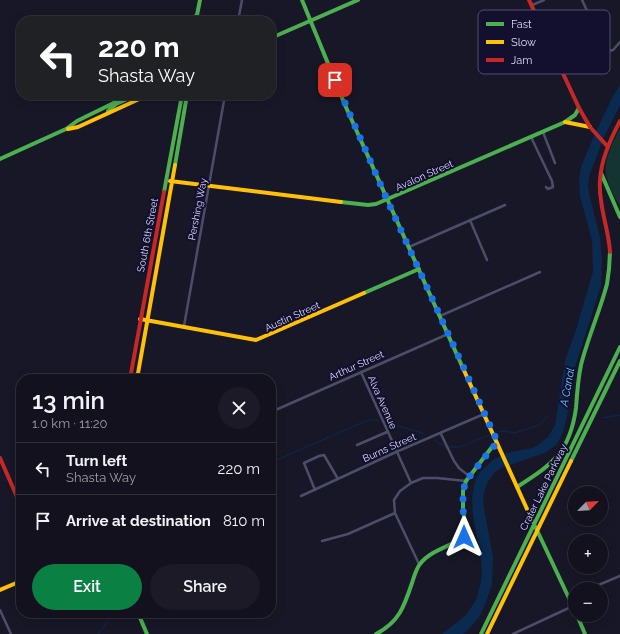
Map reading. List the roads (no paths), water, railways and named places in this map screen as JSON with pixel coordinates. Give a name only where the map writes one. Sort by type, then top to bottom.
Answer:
[{"type":"main road","points":[[197,15],[200,0]]},
{"type":"main road","points":[[302,0],[387,200],[517,487],[568,595]]},
{"type":"main road","points":[[276,36],[358,0]]},
{"type":"main road","points":[[529,0],[533,10]]},
{"type":"main road","points":[[563,74],[590,127],[608,147]]},
{"type":"main road","points":[[66,129],[77,121],[120,100]]},
{"type":"main road","points":[[104,115],[116,104],[125,100]]},
{"type":"main road","points":[[119,108],[121,105],[130,100]]},
{"type":"main road","points":[[0,159],[66,129],[83,125],[137,100]]},
{"type":"main road","points":[[179,100],[180,105]]},
{"type":"main road","name":"South 6th Street","points":[[131,374],[181,100]]},
{"type":"main road","name":"South 6th Street","points":[[137,374],[173,181],[186,100]]},
{"type":"main road","name":"Avalon Street","points":[[166,180],[368,205],[376,204],[564,122],[575,115],[579,108]]},
{"type":"main road","points":[[83,125],[100,113],[99,110]]},
{"type":"main road","points":[[517,487],[533,477],[556,457],[564,446],[573,424],[582,366],[598,314],[609,269],[609,236],[600,191],[600,172],[608,147],[620,121]]},
{"type":"main road","points":[[564,122],[590,127]]},
{"type":"main road","points":[[600,172],[620,217]]},
{"type":"main road","name":"Austin Street","points":[[140,319],[256,340],[419,269]]},
{"type":"main road","name":"Crater Lake Parkway","points":[[481,634],[620,347]]},
{"type":"main road","name":"Crater Lake Parkway","points":[[487,634],[620,361]]},
{"type":"main road","points":[[376,634],[387,629],[396,622],[401,613],[419,564],[427,556],[456,544],[464,537],[466,529],[463,510],[463,491],[466,481],[498,443]]},
{"type":"main road","points":[[0,458],[16,495]]},
{"type":"main road","points":[[0,590],[16,583]]},
{"type":"main road","points":[[140,618],[147,634]]},
{"type":"main road","points":[[580,622],[585,634]]},
{"type":"street","points":[[239,16],[242,0]]},
{"type":"street","points":[[531,6],[544,0]]},
{"type":"street","points":[[582,0],[587,10]]},
{"type":"street","points":[[610,51],[613,50],[620,42]]},
{"type":"street","name":"Pershing Way","points":[[184,326],[224,100]]},
{"type":"street","points":[[543,131],[555,163]]},
{"type":"street","points":[[531,136],[552,181],[553,187],[546,187]]},
{"type":"street","points":[[409,247],[505,204]]},
{"type":"street","points":[[470,220],[487,260]]},
{"type":"street","points":[[440,316],[540,272]]},
{"type":"street","name":"Arthur Street","points":[[276,410],[448,334]]},
{"type":"street","name":"Alva Avenue","points":[[361,372],[411,483]]},
{"type":"street","name":"Burns Street","points":[[301,496],[396,452],[441,434],[484,414]]},
{"type":"street","points":[[357,445],[387,432]]},
{"type":"street","points":[[441,434],[454,461],[459,468],[470,476]]},
{"type":"street","points":[[315,490],[304,463],[324,455],[338,479]]},
{"type":"street","points":[[419,564],[395,513],[394,500],[400,491],[411,483],[423,478],[466,481]]},
{"type":"street","points":[[322,541],[348,534],[395,513]]},
{"type":"street","points":[[606,582],[620,576]]},
{"type":"street","points":[[0,610],[11,634]]},
{"type":"street","points":[[513,634],[568,611]]},
{"type":"water","name":"A Canal","points":[[620,85],[620,105],[604,137],[589,176],[588,185],[590,198],[600,237],[602,259],[601,286],[573,373],[567,416],[563,432],[557,444],[547,452],[501,468],[494,473],[487,483],[483,496],[493,557],[492,585],[479,617],[467,631],[463,634],[442,634],[466,615],[476,600],[481,582],[481,558],[473,516],[472,498],[476,479],[480,472],[493,460],[507,453],[532,448],[538,445],[548,437],[555,425],[565,361],[593,272],[592,240],[580,196],[579,179],[581,167],[613,96]]},
{"type":"waterway","points":[[603,418],[620,415]]},
{"type":"waterway","points":[[498,432],[505,431],[515,433],[539,425],[548,416]]},
{"type":"waterway","points":[[276,460],[368,420],[378,420]]},
{"type":"waterway","points":[[389,423],[425,434]]},
{"type":"waterway","points":[[449,447],[460,447],[489,435]]},
{"type":"waterway","points":[[434,440],[446,447]]},
{"type":"waterway","points":[[98,634],[110,618]]}]
